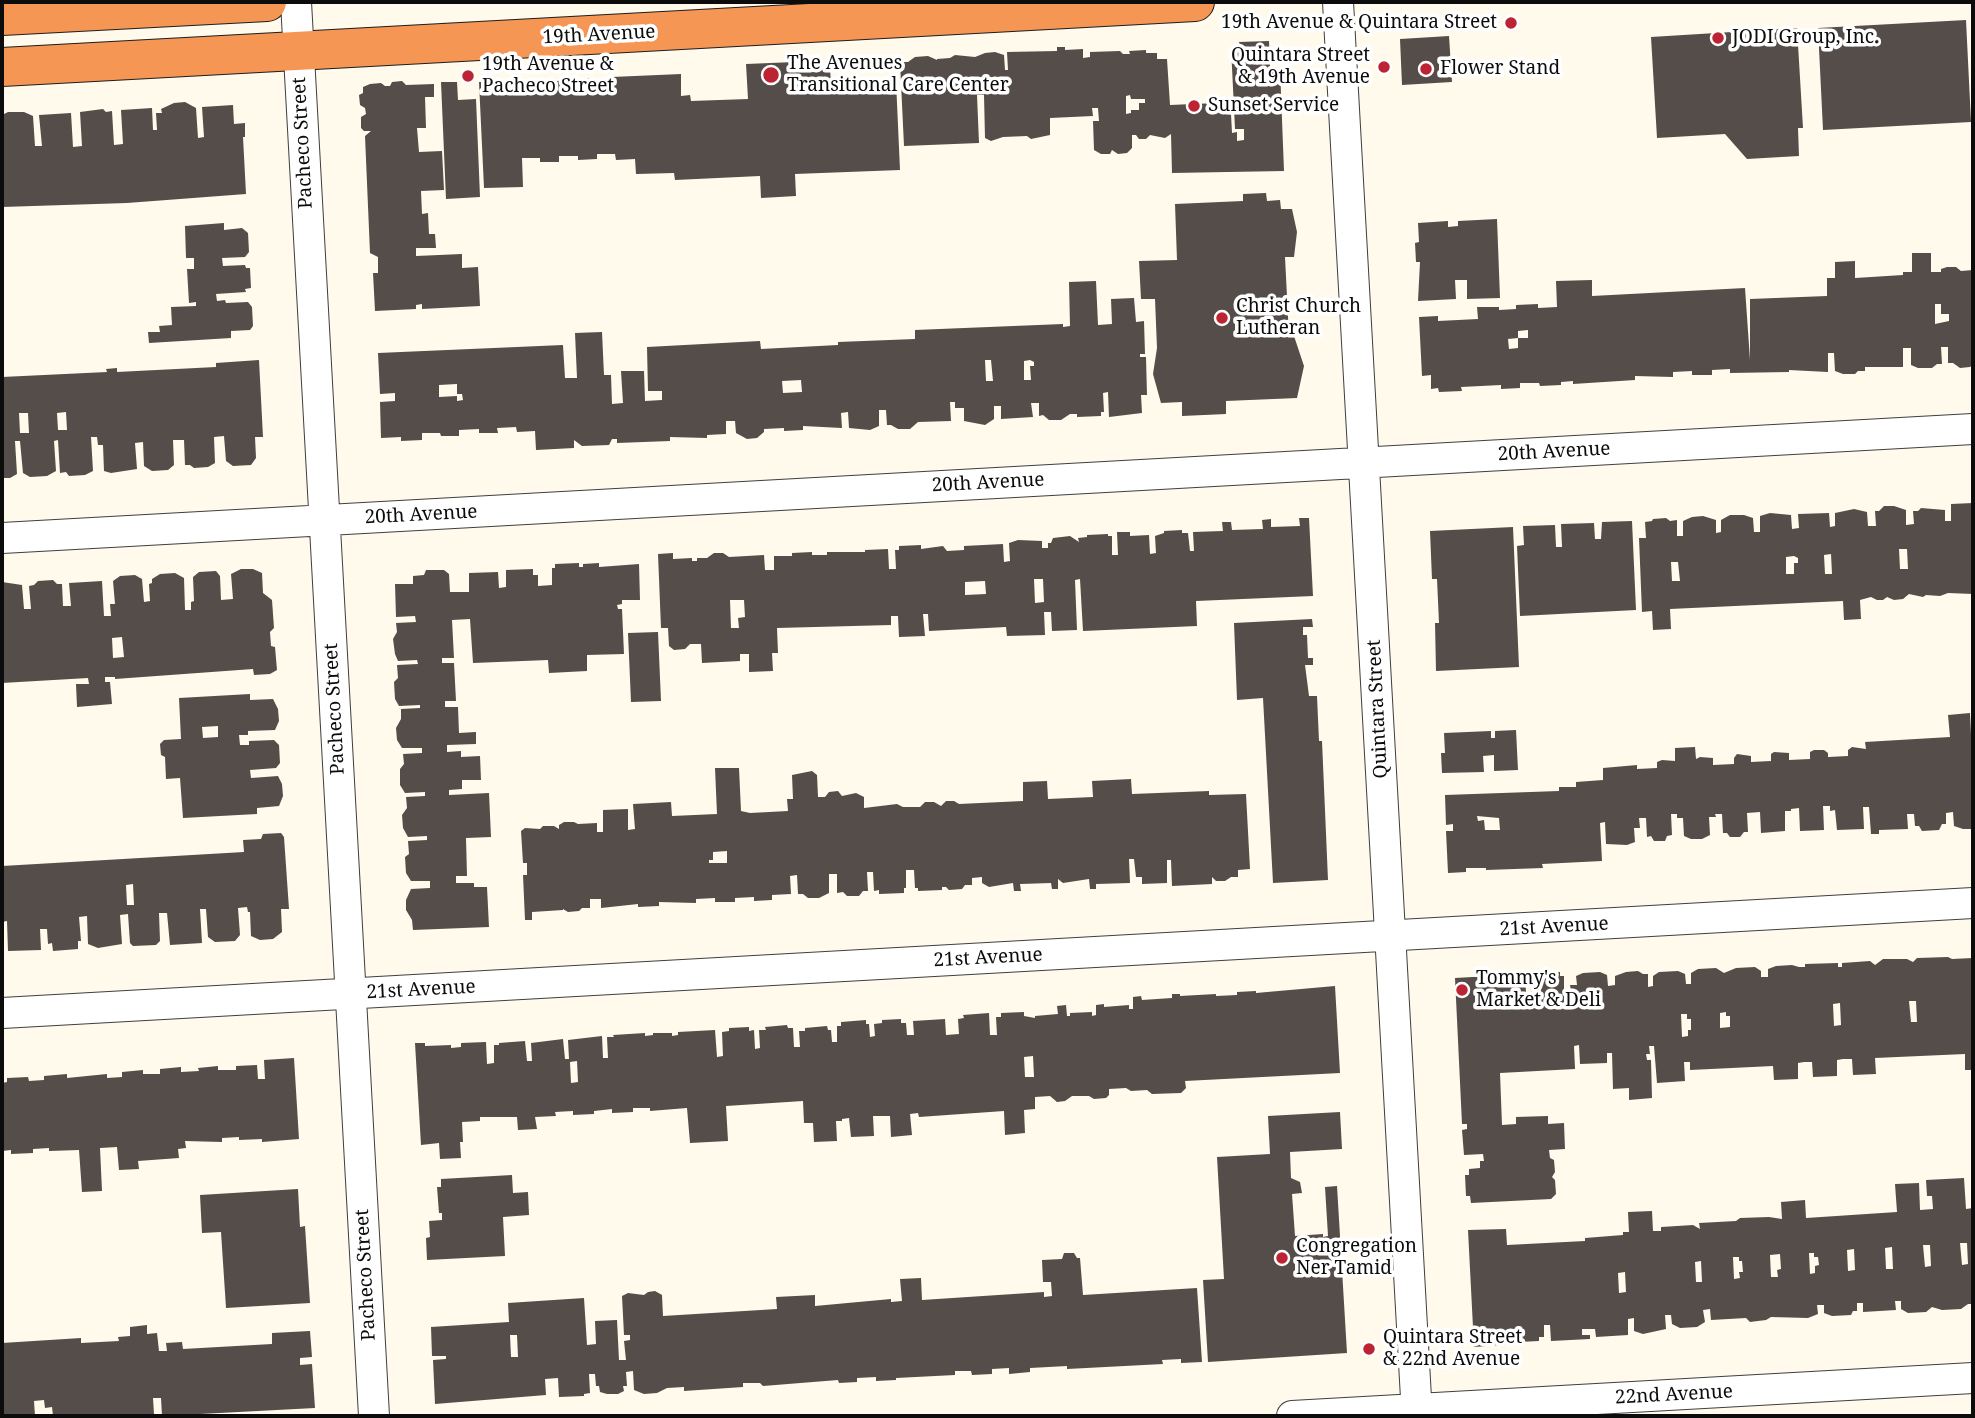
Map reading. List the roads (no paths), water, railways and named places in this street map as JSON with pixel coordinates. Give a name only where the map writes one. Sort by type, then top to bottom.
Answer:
[{"type":"highway","points":[[2,16],[267,2]]},
{"type":"highway","name":"19th Avenue","points":[[2,67],[1195,2]]},
{"type":"street","name":"Pacheco Street","points":[[296,2],[374,1416]]},
{"type":"street","name":"Quintara Street","points":[[1338,2],[1416,1413]]},
{"type":"street","name":"20th Avenue","points":[[2,538],[1973,429]]},
{"type":"street","name":"21st Avenue","points":[[2,1013],[1973,904]]},
{"type":"street","name":"22nd Avenue","points":[[1292,1416],[1416,1413],[1973,1378]]},
{"type":"place","name":"19th Avenue & Quintara Street","points":[[1511,23]]},
{"type":"place","name":"JODI Group, Inc.","points":[[1718,38]]},
{"type":"place","name":"Quintara Street & 19th Avenue","points":[[1384,67]]},
{"type":"place","name":"Flower Stand","points":[[1426,69]]},
{"type":"place","name":"The Avenues Transitional Care Center","points":[[771,75]]},
{"type":"place","name":"19th Avenue & Pacheco Street","points":[[468,76]]},
{"type":"place","name":"Sunset Service","points":[[1194,106]]},
{"type":"place","name":"Christ Church Lutheran","points":[[1222,318]]},
{"type":"place","name":"Tommy's Market & Deli","points":[[1462,990]]},
{"type":"place","name":"Congregation Ner Tamid","points":[[1282,1258]]},
{"type":"place","name":"Quintara Street & 22nd Avenue","points":[[1369,1349]]}]
